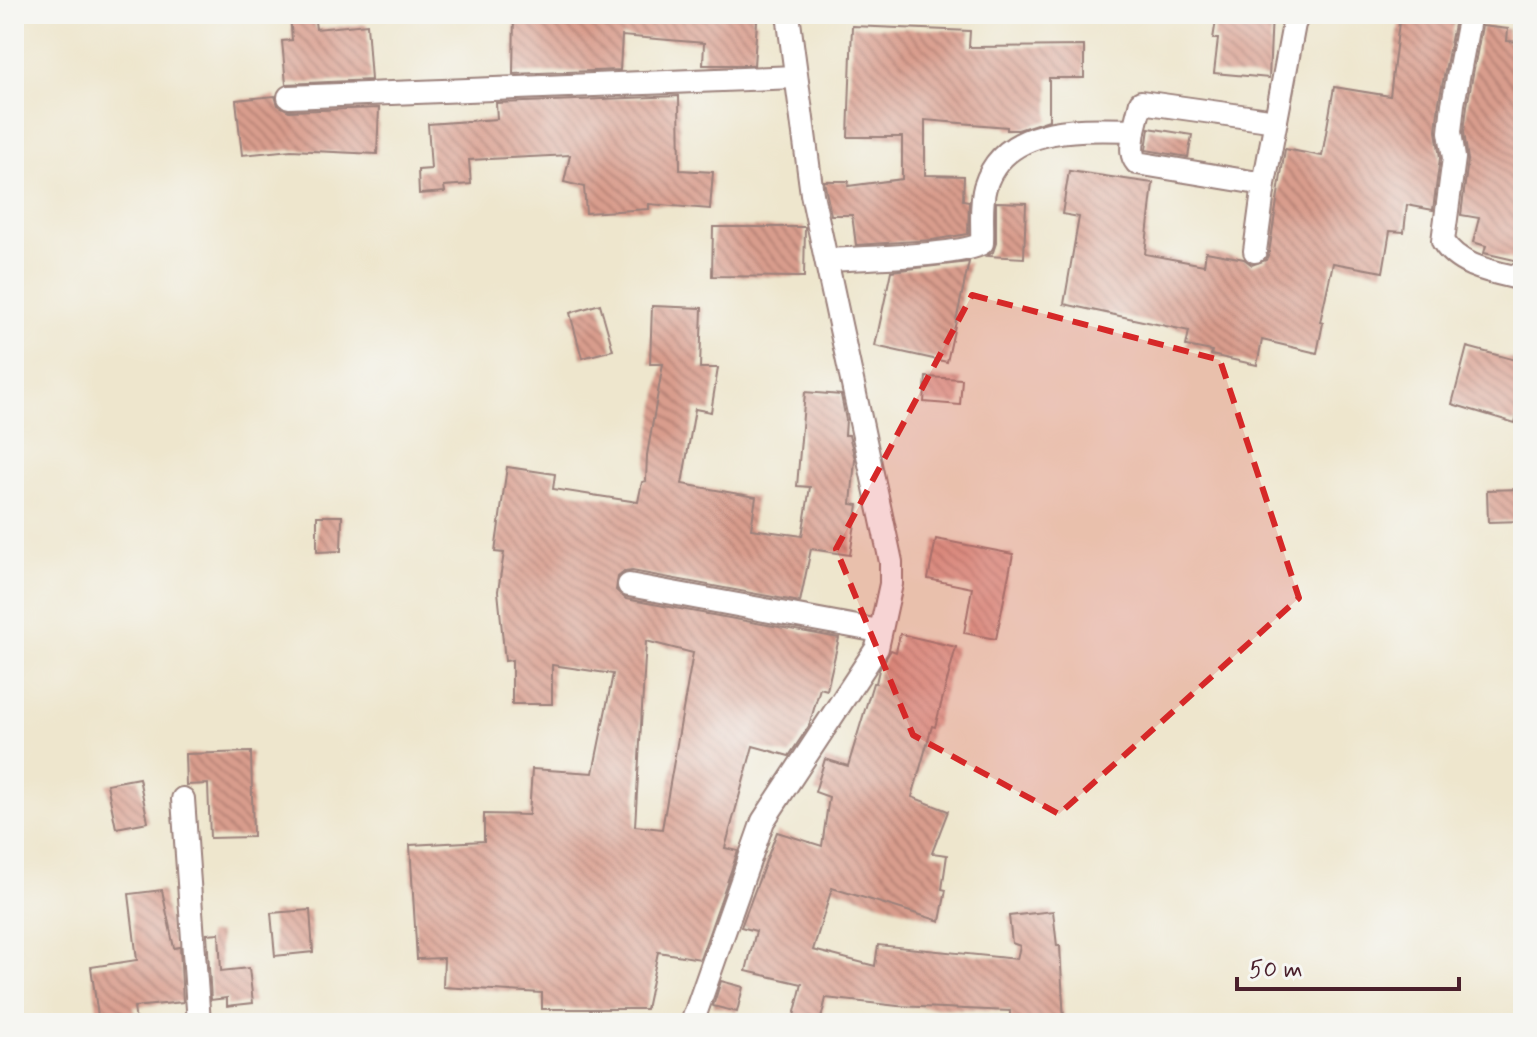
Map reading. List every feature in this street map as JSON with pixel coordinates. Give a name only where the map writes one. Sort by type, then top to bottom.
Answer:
[{"type":"street","points":[[692,1023],[763,821],[877,648],[891,584],[891,562],[812,194],[788,14]]},
{"type":"street","points":[[1255,251],[1264,184],[1299,14]]},
{"type":"street","points":[[1470,14],[1453,104],[1450,132],[1454,158],[1443,241],[1450,253],[1463,262],[1523,279]]},
{"type":"street","points":[[289,97],[795,77]]},
{"type":"street","points":[[1264,184],[1137,163],[1132,151],[1134,130],[1141,102],[1276,121]]},
{"type":"street","points":[[828,260],[948,252],[976,247],[982,243],[984,190],[994,165],[1018,145],[1037,136],[1081,129],[1134,130]]},
{"type":"street","points":[[629,585],[879,631]]},
{"type":"street","points":[[183,799],[199,1023]]},
{"type":"highlighted area","points":[[972,295],[1220,360],[1299,598],[1059,814],[913,735],[836,549]]},
{"type":"building","points":[[290,14],[314,14],[316,29],[367,24],[371,80],[286,84],[282,41],[292,40]]},
{"type":"building","points":[[514,14],[754,14],[753,20],[757,21],[754,65],[703,65],[704,43],[622,36],[620,70],[513,74]]},
{"type":"building","points":[[1217,14],[1272,14],[1269,78],[1214,73],[1218,39],[1213,39]]},
{"type":"building","points":[[1400,14],[1456,14],[1439,102],[1436,131],[1440,158],[1433,210],[1407,205],[1404,232],[1390,231],[1383,272],[1333,263],[1320,322],[1323,323],[1317,353],[1262,340],[1257,365],[1186,346],[1189,331],[1064,304],[1079,217],[1062,214],[1069,171],[1153,183],[1145,254],[1204,265],[1206,252],[1244,259],[1252,265],[1266,260],[1285,149],[1322,156],[1334,87],[1390,96]]},
{"type":"building","points":[[852,26],[970,31],[969,47],[1084,46],[1084,78],[1049,78],[1049,120],[1018,130],[1007,130],[1007,127],[925,120],[925,175],[964,176],[963,200],[969,201],[968,234],[932,240],[856,245],[852,215],[831,215],[824,181],[849,181],[848,186],[902,179],[902,137],[848,137]]},
{"type":"building","points":[[1482,26],[1508,29],[1507,41],[1523,42],[1523,262],[1484,253],[1486,246],[1473,242],[1479,218],[1461,215],[1468,160],[1464,132]]},
{"type":"building","points":[[275,96],[278,105],[289,111],[379,108],[377,154],[291,150],[242,155],[236,100]]},
{"type":"building","points":[[679,96],[680,170],[713,172],[710,209],[649,204],[649,209],[586,213],[584,187],[564,182],[570,155],[469,160],[471,184],[444,186],[445,192],[419,194],[418,170],[431,169],[428,124],[497,119],[496,103]]},
{"type":"building","points":[[1149,128],[1192,135],[1188,157],[1146,150]]},
{"type":"building","points":[[996,202],[1026,203],[1024,258],[987,256],[993,252],[996,243]]},
{"type":"building","points":[[713,227],[805,227],[804,277],[712,276]]},
{"type":"building","points":[[969,262],[947,362],[875,346],[891,271]]},
{"type":"building","points":[[600,304],[613,350],[582,358],[570,313]]},
{"type":"building","points":[[652,306],[702,308],[700,368],[718,368],[711,412],[695,409],[682,484],[756,497],[751,529],[802,536],[810,487],[797,486],[805,392],[841,395],[846,420],[845,435],[849,435],[855,459],[851,504],[858,505],[850,555],[811,549],[800,602],[632,571],[618,577],[616,590],[626,599],[839,638],[827,690],[820,688],[809,726],[789,756],[753,746],[725,848],[738,851],[700,959],[658,952],[646,1009],[542,1009],[542,993],[443,987],[444,958],[417,959],[410,845],[484,841],[484,814],[529,815],[532,769],[593,773],[613,674],[552,665],[552,704],[512,704],[512,660],[505,661],[498,591],[504,553],[495,552],[507,467],[555,474],[553,489],[638,502],[642,482],[646,481],[647,455],[663,364],[650,364]],"holes":[[[646,641],[693,653],[662,829],[635,826]]]},
{"type":"building","points":[[1467,347],[1523,362],[1516,389],[1523,392],[1515,423],[1452,404]]},
{"type":"building","points":[[926,377],[962,379],[960,405],[924,402]]},
{"type":"building","points":[[1523,489],[1523,521],[1488,522],[1487,490]]},
{"type":"building","points":[[317,516],[342,516],[341,551],[317,552]]},
{"type":"building","points":[[936,539],[1013,554],[996,639],[964,633],[972,588],[928,579]]},
{"type":"building","points":[[900,634],[956,647],[912,797],[948,811],[932,853],[947,855],[942,889],[946,890],[940,921],[832,888],[813,950],[875,966],[878,945],[1017,959],[1020,946],[1012,943],[1009,916],[1053,911],[1057,946],[1060,946],[1064,1023],[1010,1023],[1010,1011],[898,1006],[826,998],[820,1023],[806,1023],[793,1020],[802,984],[746,971],[756,931],[741,927],[777,832],[822,846],[829,797],[815,792],[825,759],[848,766],[873,683],[876,683],[879,670],[891,650],[896,652]]},
{"type":"building","points":[[251,752],[253,837],[210,838],[208,784],[186,785],[185,754]]},
{"type":"building","points":[[139,778],[148,822],[116,828],[107,784]]},
{"type":"building","points":[[162,890],[174,948],[180,947],[183,1002],[134,1007],[136,1023],[99,1023],[91,967],[137,960],[129,894]]},
{"type":"building","points":[[310,910],[313,952],[275,956],[271,913]]},
{"type":"building","points":[[219,933],[221,971],[249,968],[253,1003],[227,1006],[227,998],[211,1000],[207,934]]},
{"type":"building","points":[[721,981],[743,987],[737,1012],[713,1006]]}]
